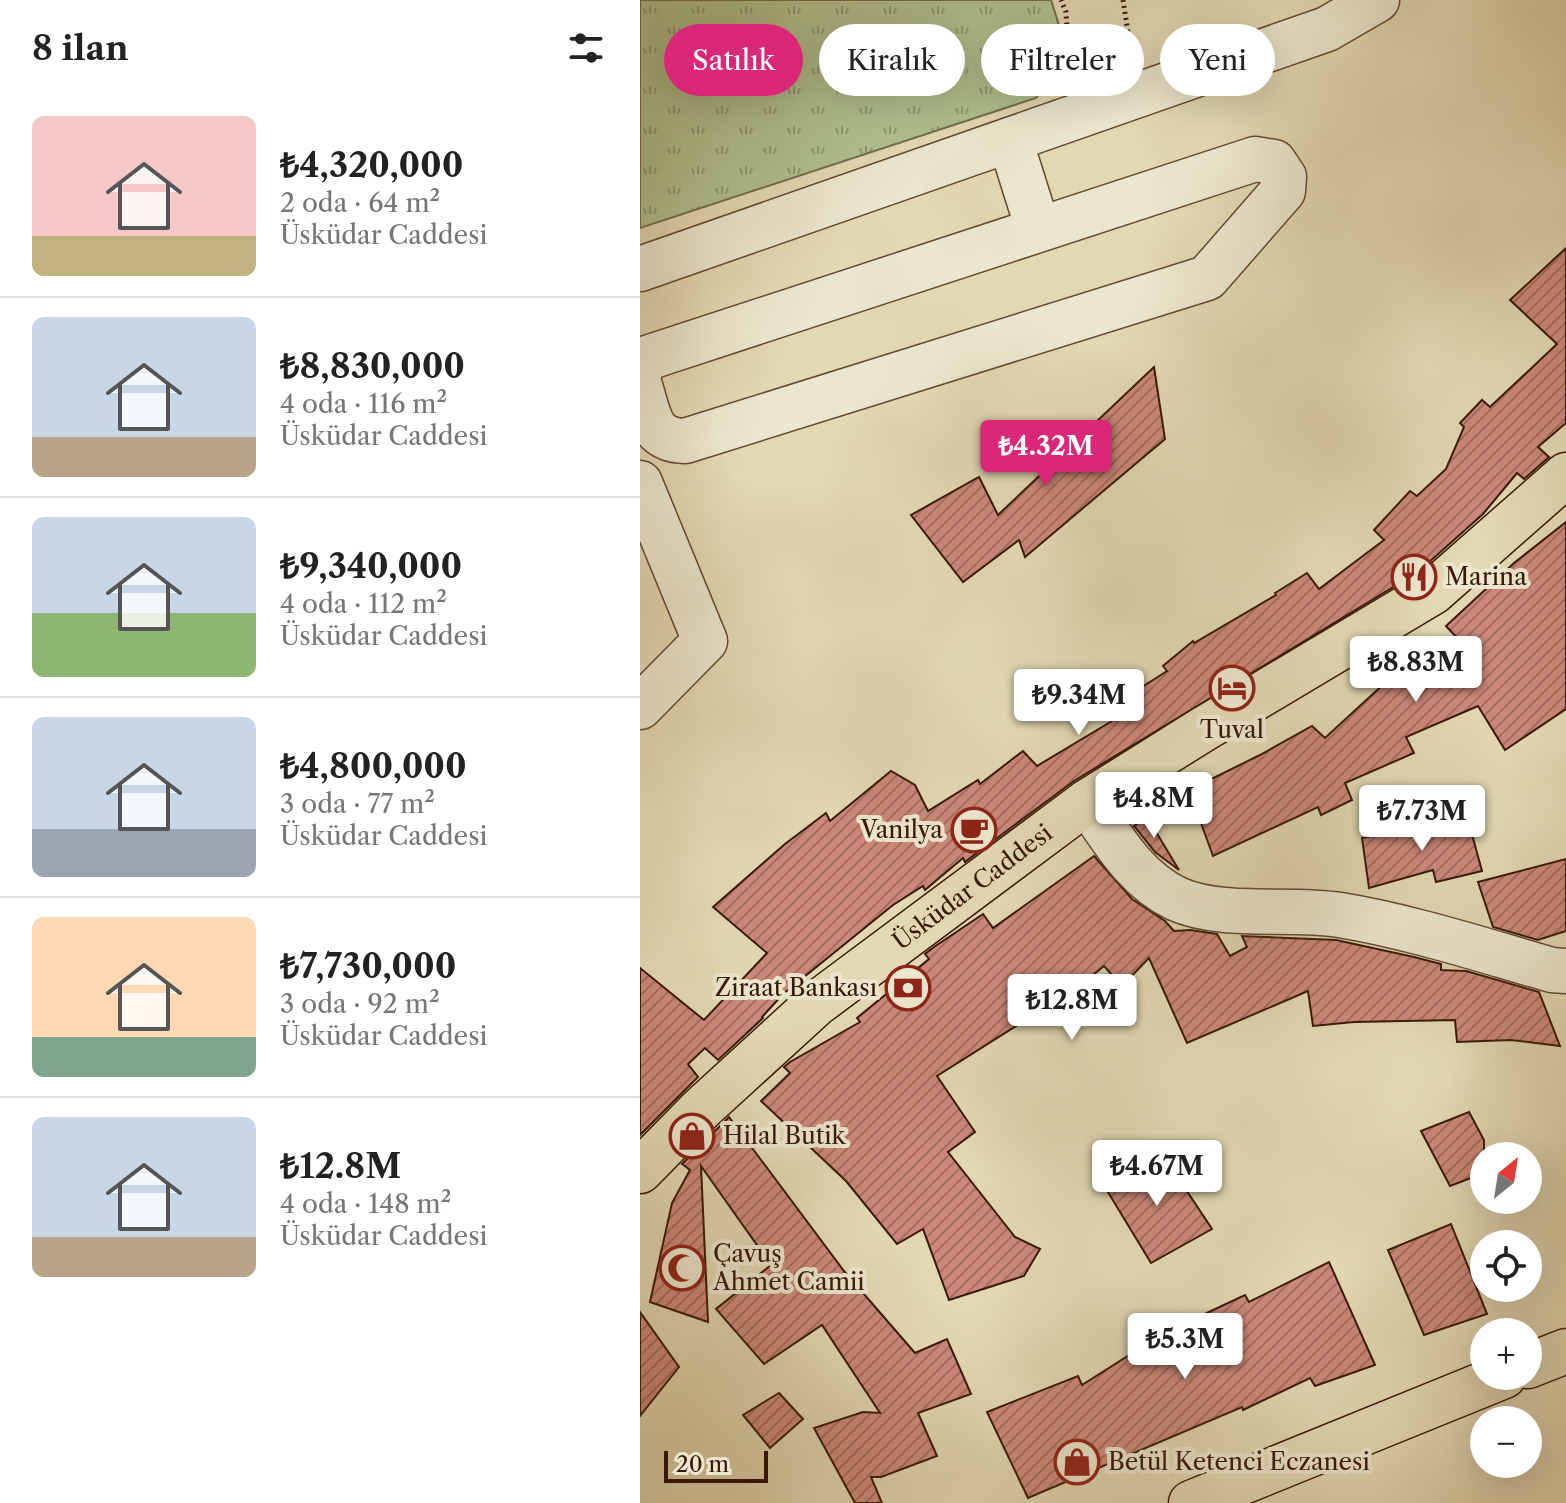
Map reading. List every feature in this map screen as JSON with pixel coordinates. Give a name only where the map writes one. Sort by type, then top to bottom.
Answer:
[{"type":"main road","name":"Üsküdar Caddesi","points":[[640,1171],[701,1109],[816,1004],[1087,802],[1433,592],[1566,475]]},
{"type":"main road","points":[[1542,1360],[1566,1351]]},
{"type":"main road","points":[[1191,1503],[1470,1390]]},
{"type":"street","points":[[640,269],[1327,29],[1377,0]]},
{"type":"street","points":[[1010,140],[1038,229]]},
{"type":"street","points":[[640,370],[647,358],[1255,159],[1274,162],[1284,177],[1283,191],[1207,278],[685,441],[668,438],[654,430],[640,386]]},
{"type":"street","points":[[640,483],[705,641],[640,707]]},
{"type":"street","points":[[1087,802],[1125,857],[1148,882],[1179,900],[1222,909],[1337,914],[1386,924],[1552,970],[1566,971]]},
{"type":"path","points":[[1061,0],[1067,24]]},
{"type":"green space","points":[[640,0],[1051,0],[1059,24],[981,24],[981,96],[1038,96],[1036,98],[640,228]]},
{"type":"building","points":[[1566,248],[1566,423],[1538,447],[1549,457],[1524,479],[1517,473],[1483,514],[1418,572],[1074,781],[965,862],[963,858],[925,890],[923,886],[893,905],[783,994],[763,1018],[718,1060],[705,1048],[688,1064],[698,1077],[640,1135],[640,968],[704,1020],[767,953],[713,907],[826,813],[830,821],[891,771],[915,785],[928,811],[978,780],[980,784],[1023,751],[1037,766],[1112,721],[1106,710],[1167,671],[1163,666],[1193,641],[1276,595],[1307,573],[1319,589],[1384,540],[1374,530],[1410,491],[1417,496],[1446,469],[1464,427],[1460,423],[1482,400],[1490,407],[1557,344],[1510,300]]},
{"type":"building","points":[[1154,367],[1165,439],[1025,557],[1019,540],[963,582],[911,515],[979,477],[998,515]]},
{"type":"building","points":[[1566,522],[1566,709],[1505,750],[1478,706],[1406,737],[1414,753],[1345,783],[1352,800],[1321,815],[1318,807],[1213,856],[1189,790],[1312,726],[1325,738],[1388,680],[1459,640],[1446,626],[1514,563]]},
{"type":"building","points":[[1467,816],[1482,871],[1436,882],[1433,870],[1369,888],[1362,838]]},
{"type":"building","points":[[1147,817],[1179,870],[1155,852],[1134,826]]},
{"type":"building","points":[[1094,856],[1132,899],[1165,921],[1174,931],[1217,934],[1230,956],[1247,947],[1242,936],[1336,940],[1441,964],[1441,970],[1466,971],[1539,992],[1560,1046],[1511,1040],[1457,1042],[1455,1020],[1313,1026],[1308,991],[1187,1043],[1149,958],[1122,986],[1104,966],[1046,1013],[1043,1009],[937,1076],[975,1132],[948,1152],[1015,1237],[1040,1249],[1024,1276],[949,1300],[923,1229],[897,1244],[846,1181],[761,1101],[790,1073],[784,1067],[860,1022],[857,1018],[929,959],[925,954],[934,947],[983,914],[993,928]]},
{"type":"building","points":[[1566,859],[1566,931],[1538,940],[1493,927],[1478,882]]},
{"type":"building","points":[[1469,1112],[1484,1140],[1470,1142],[1470,1178],[1450,1186],[1421,1131]]},
{"type":"building","points":[[729,1117],[844,1271],[915,1353],[947,1339],[971,1394],[918,1413],[937,1456],[881,1477],[871,1477],[882,1503],[855,1503],[814,1428],[863,1412],[880,1413],[822,1325],[764,1364],[716,1309],[771,1265],[701,1166],[708,1322],[650,1302],[672,1203],[690,1170],[682,1164]]},
{"type":"building","points":[[1163,1155],[1212,1229],[1151,1263],[1103,1184]]},
{"type":"building","points":[[1451,1224],[1470,1272],[1470,1302],[1482,1302],[1487,1314],[1424,1335],[1388,1250]]},
{"type":"building","points":[[1329,1262],[1375,1365],[1315,1386],[1310,1378],[1243,1410],[1242,1407],[1028,1498],[987,1412],[1078,1376],[1082,1385],[1164,1333],[1245,1295],[1249,1302]]},
{"type":"building","points":[[640,1312],[679,1367],[640,1416]]},
{"type":"building","points":[[779,1393],[803,1419],[770,1448],[743,1415]]},
{"type":"place","name":"Marina","points":[[1414,577]]},
{"type":"place","name":"Tuval","points":[[1232,688]]},
{"type":"place","name":"Vanilya","points":[[974,830]]},
{"type":"place","name":"Ziraat Bankası","points":[[908,988]]},
{"type":"place","name":"Hilal Butik","points":[[692,1136]]},
{"type":"place","name":"Çavuş Ahmet Camii","points":[[682,1268]]},
{"type":"place","name":"Betül Ketenci Eczanesi","points":[[1077,1462]]}]
